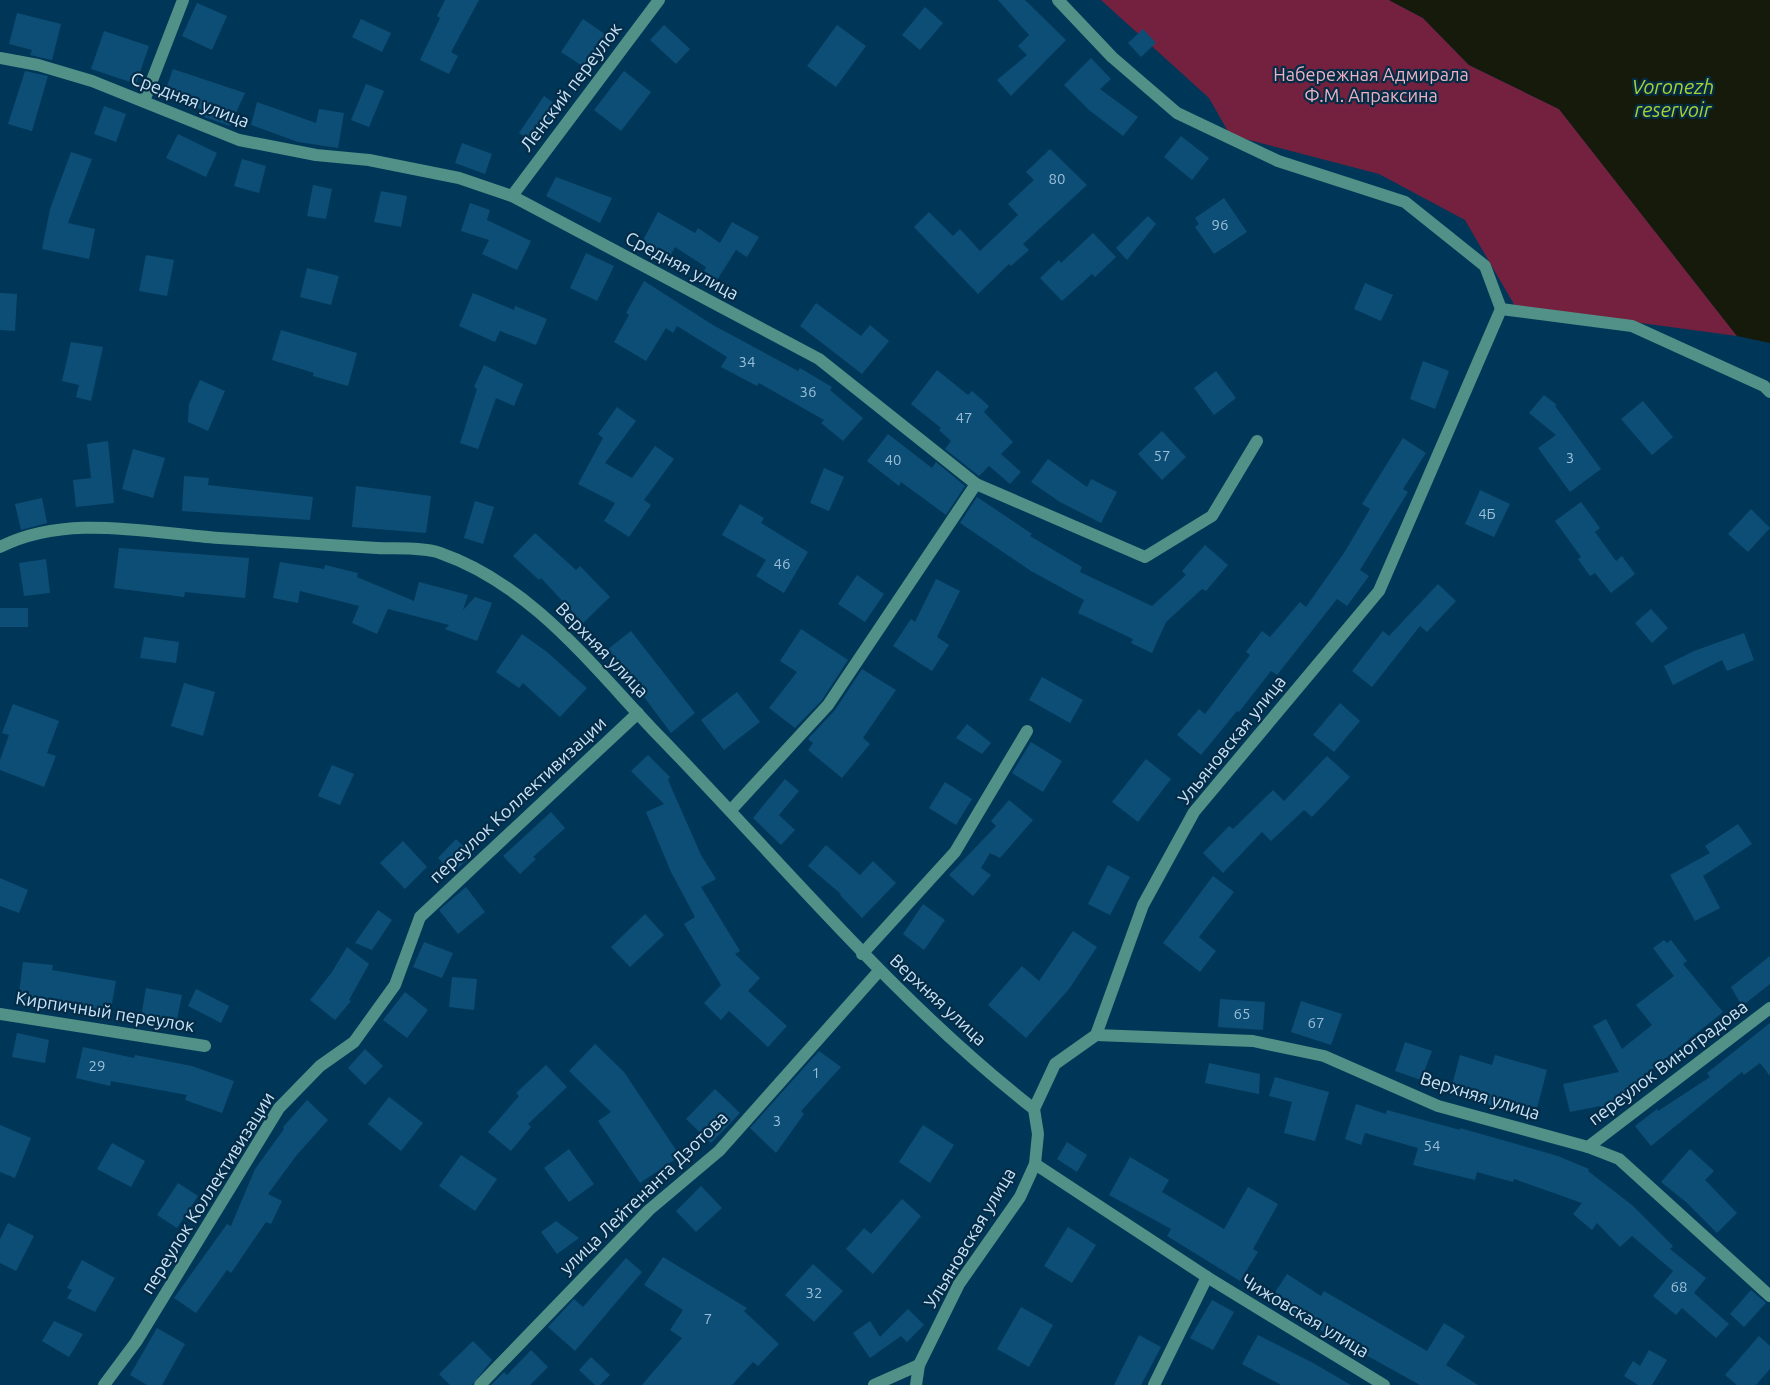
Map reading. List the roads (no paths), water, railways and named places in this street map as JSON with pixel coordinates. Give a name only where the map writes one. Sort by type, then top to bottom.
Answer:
[{"type":"street","points":[[144,102],[183,0]]},
{"type":"street","name":"Ленский переулок","points":[[512,196],[659,0]]},
{"type":"street","points":[[1058,0],[1112,57],[1178,113],[1278,161],[1405,202],[1485,266],[1501,309],[1632,326],[1764,386],[1770,392]]},
{"type":"street","name":"Средняя улица","points":[[0,58],[38,65],[92,81],[239,140],[316,155],[369,160],[459,178],[512,196],[819,359],[976,484],[1145,557],[1212,516],[1257,441]]},
{"type":"street","name":"Ульяновская улица","points":[[1096,1035],[1143,905],[1194,812],[1378,591],[1501,309]]},
{"type":"street","points":[[731,810],[828,705],[976,484]]},
{"type":"street","name":"Верхняя улица","points":[[0,547],[52,531],[120,528],[184,536],[437,552],[476,569],[533,604],[731,810],[862,954],[1004,1085],[1034,1109]]},
{"type":"street","name":"переулок Коллективизации","points":[[104,1385],[136,1342],[279,1108],[320,1066],[354,1042],[394,985],[420,917],[638,713]]},
{"type":"street","points":[[862,954],[955,852],[1027,731]]},
{"type":"street","name":"улица Лейтенанта Дзотова","points":[[480,1385],[649,1210],[719,1150],[879,971]]},
{"type":"street","name":"переулок Виноградова","points":[[1588,1147],[1770,1008]]},
{"type":"street","name":"Кирпичный переулок","points":[[0,1014],[205,1046]]},
{"type":"street","points":[[1034,1109],[1055,1065],[1096,1035]]},
{"type":"street","name":"Верхняя улица","points":[[1096,1035],[1253,1041],[1324,1056],[1438,1106],[1588,1147],[1619,1159],[1770,1296]]},
{"type":"street","name":"Ульяновская улица","points":[[916,1385],[919,1365],[959,1284],[1020,1197],[1035,1164],[1038,1134],[1034,1109]]},
{"type":"street","name":"Чижовская улица","points":[[1035,1164],[1207,1277],[1384,1385]]},
{"type":"street","points":[[1154,1385],[1207,1277]]},
{"type":"street","points":[[874,1385],[919,1365]]},
{"type":"water","name":"Voronezh reservoir","points":[[1389,0],[1770,0],[1770,343],[1737,336],[1559,109],[1469,65],[1423,18]]},
{"type":"park label","name":"Набережная Адмирала Ф.М. Апраксина","points":[[1371,85]]}]
